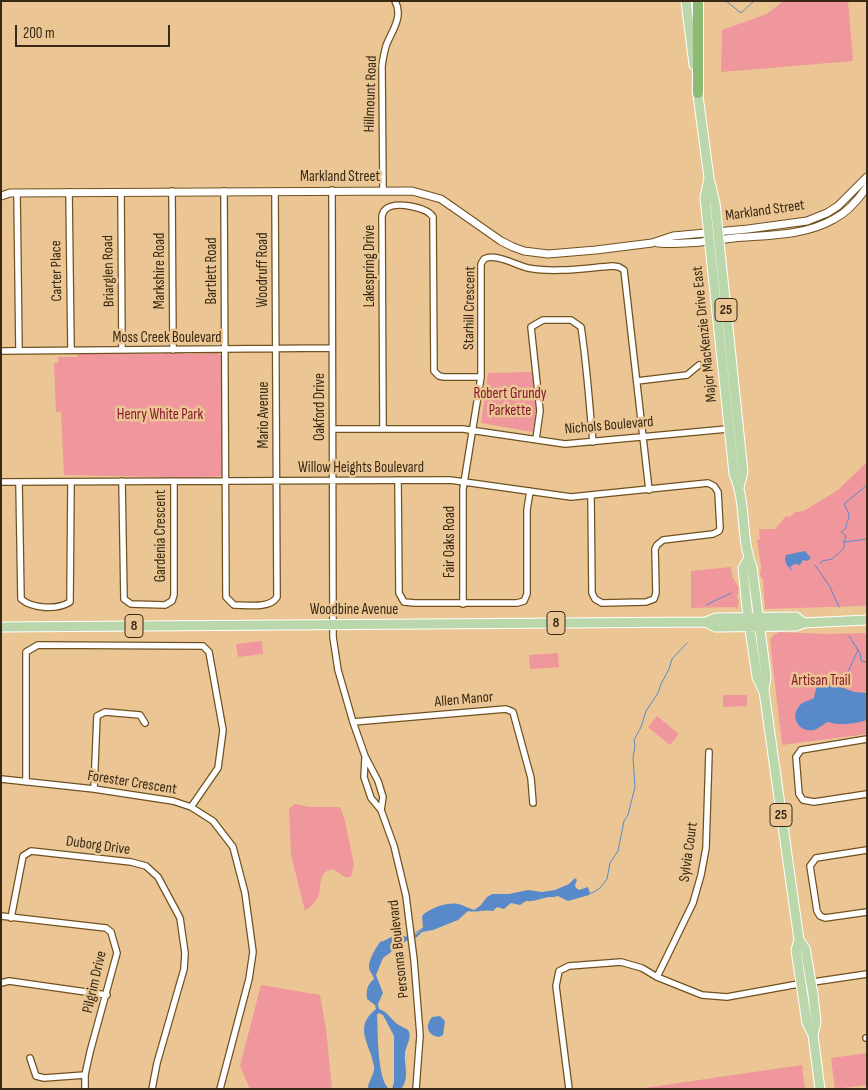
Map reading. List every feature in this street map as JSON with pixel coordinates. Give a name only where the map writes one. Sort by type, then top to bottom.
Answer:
[{"type":"highway","points":[[698,1],[698,93]]},
{"type":"main road","name":"Major MacKenzie Drive East","points":[[686,3],[709,178],[705,198],[714,236],[733,428],[743,472],[739,487],[744,538],[752,567],[766,676],[764,690],[799,940],[796,950],[806,983],[807,1023],[813,1035],[820,1089]]},
{"type":"main road","name":"Major MacKenzie Drive East","points":[[749,558],[744,568],[749,622],[757,677],[764,690]]},
{"type":"main road","name":"Woodbine Avenue","points":[[2,626],[706,622],[715,618],[796,626],[804,623],[867,620]]},
{"type":"street","name":"Hillmount Road","points":[[383,190],[382,66],[386,46],[398,16],[398,7],[395,1]]},
{"type":"street","name":"Markland Street","points":[[714,236],[784,225],[827,214],[842,204],[867,177]]},
{"type":"street","name":"Markland Street","points":[[1,196],[14,193],[69,192],[412,191],[432,195],[450,204],[502,241],[524,251],[554,254],[652,243],[673,236],[798,232],[818,227],[844,213],[867,188]]},
{"type":"street","name":"Markland Street","points":[[1,190],[14,193]]},
{"type":"street","name":"Oakford Drive","points":[[332,190],[332,624]]},
{"type":"street","name":"Bartlett Road","points":[[224,191],[226,481]]},
{"type":"street","name":"Woodruff Road","points":[[275,191],[276,350]]},
{"type":"street","name":"Carter Place","points":[[69,192],[71,350]]},
{"type":"street","name":"Briarglen Road","points":[[120,192],[122,350]]},
{"type":"street","name":"Markshire Road","points":[[172,192],[173,350]]},
{"type":"street","points":[[14,193],[19,351]]},
{"type":"street","name":"Lakespring Drive","points":[[383,429],[382,216],[384,210],[390,206],[420,208],[428,211],[432,217],[434,371],[439,376],[444,377],[481,377]]},
{"type":"street","name":"Starhill Crescent","points":[[465,481],[481,377],[481,264],[484,259],[493,257],[523,267],[537,269],[613,266],[624,270],[649,490]]},
{"type":"street","points":[[536,439],[540,411],[532,327],[543,320],[571,320],[581,327],[588,374],[588,400],[593,442]]},
{"type":"street","name":"Moss Creek Boulevard","points":[[1,351],[332,348]]},
{"type":"street","name":"Mario Avenue","points":[[226,481],[226,598],[234,605],[269,604],[274,602],[277,597],[276,350]]},
{"type":"street","points":[[637,381],[687,375],[699,366]]},
{"type":"street","name":"Nichols Boulevard","points":[[333,429],[473,430],[565,444],[733,428]]},
{"type":"street","points":[[398,480],[399,587],[401,598],[404,602],[415,604],[517,603],[526,598],[527,510],[530,492]]},
{"type":"street","name":"Gardenia Crescent","points":[[122,481],[124,598],[131,604],[165,605],[172,601],[174,595],[174,481]]},
{"type":"street","name":"Willow Heights Boulevard","points":[[1,482],[465,481],[565,497],[711,484],[717,489],[721,524],[719,531],[713,534],[667,539],[660,542],[655,549],[656,594],[654,599],[646,602],[602,603],[593,596],[591,496]]},
{"type":"street","name":"Fair Oaks Road","points":[[463,604],[463,506],[465,481]]},
{"type":"street","points":[[20,482],[21,598],[32,606],[62,607],[70,602],[71,482]]},
{"type":"street","name":"Personna Boulevard","points":[[332,624],[338,670],[364,756],[378,781],[383,797],[381,810]]},
{"type":"street","points":[[26,782],[26,652],[38,646],[203,646],[209,652],[223,730],[218,768],[191,807]]},
{"type":"street","name":"Allen Manor","points":[[353,722],[506,709],[513,712],[531,778],[533,803]]},
{"type":"street","points":[[94,789],[97,716],[105,712],[140,715],[145,722]]},
{"type":"street","points":[[867,739],[801,750],[796,758],[799,794],[803,800],[814,802],[867,794]]},
{"type":"street","name":"Sylvia Court","points":[[657,977],[693,903],[701,875],[706,848],[709,752]]},
{"type":"street","name":"Personna Boulevard","points":[[364,756],[364,777],[371,798],[381,810],[394,846],[406,896],[414,960],[420,1036],[416,1089]]},
{"type":"street","name":"Forester Crescent","points":[[1,779],[94,789],[173,801],[191,807],[213,821],[233,847],[246,893],[253,952],[250,978],[220,1089]]},
{"type":"street","name":"Duborg Drive","points":[[12,918],[23,856],[31,850],[130,862],[146,866],[158,877],[180,918],[185,953],[184,969],[157,1064],[152,1089]]},
{"type":"street","points":[[867,850],[816,858],[810,866],[817,911],[820,916],[825,918],[867,912]]},
{"type":"street","name":"Pilgrim Drive","points":[[1,916],[106,928],[111,932],[117,953],[90,1052],[85,1075],[85,1089]]},
{"type":"street","points":[[569,1089],[556,986],[559,971],[569,966],[621,962],[642,968],[657,977],[702,995],[727,997],[867,974]]},
{"type":"street","points":[[1,983],[9,981],[107,995]]},
{"type":"street","points":[[30,1058],[36,1076],[44,1078],[85,1075]]},
{"type":"green space","points":[[783,1],[848,1],[853,61],[721,72],[722,30],[767,14]]},
{"type":"green space","name":"Henry White Park","points":[[77,352],[81,354],[217,353],[221,356],[223,472],[221,476],[166,480],[165,477],[64,475],[61,412],[56,412],[54,363],[58,363],[58,357],[77,357]]},
{"type":"green space","name":"Robert Grundy Parkette","points":[[532,372],[536,409],[533,432],[481,423],[488,373]]},
{"type":"green space","points":[[867,462],[867,605],[765,609],[757,540],[760,539],[759,529],[775,529],[786,516],[790,517],[795,512],[804,511],[838,490]]},
{"type":"green space","points":[[731,567],[732,576],[739,588],[737,609],[734,607],[691,608],[691,571]]},
{"type":"green space","name":"Artisan Trail","points":[[779,632],[867,633],[867,734],[782,745],[770,640],[773,635]]},
{"type":"green space","points":[[262,641],[263,654],[238,657],[236,644]]},
{"type":"green space","points":[[558,653],[559,667],[530,669],[529,655]]},
{"type":"green space","points":[[723,695],[747,695],[747,706],[723,707]]},
{"type":"green space","points":[[657,716],[679,734],[670,745],[648,727]]},
{"type":"green space","points":[[295,804],[310,807],[340,807],[345,821],[354,865],[351,877],[345,877],[333,869],[324,873],[317,899],[305,911],[291,855],[289,809]]},
{"type":"green space","points":[[261,985],[320,995],[326,1029],[332,1089],[250,1089],[240,1066]]},
{"type":"green space","points":[[867,1053],[867,1085],[835,1089],[831,1058]]},
{"type":"green space","points":[[802,1065],[805,1089],[637,1089]]},
{"type":"water","points":[[805,551],[811,558],[807,561],[803,560],[800,565],[787,566],[786,555]]},
{"type":"water","points":[[825,681],[854,692],[867,693],[867,720],[848,724],[828,722],[814,730],[800,727],[795,714],[797,710],[800,705],[814,698],[818,685]]},
{"type":"water","points":[[575,878],[577,880],[576,888],[579,890],[588,887],[589,895],[568,901],[558,896],[526,901],[520,905],[511,903],[504,909],[497,907],[493,911],[468,911],[458,920],[433,930],[422,932],[383,958],[376,975],[383,993],[378,1004],[379,1009],[387,1013],[397,1024],[408,1030],[409,1039],[405,1051],[406,1076],[401,1089],[392,1089],[394,1082],[394,1036],[383,1015],[379,1013],[377,1015],[380,1066],[385,1084],[389,1089],[368,1089],[374,1067],[364,1030],[369,1016],[376,1009],[375,1005],[367,999],[368,986],[374,979],[369,968],[370,961],[380,942],[392,937],[411,936],[418,933],[423,928],[422,916],[429,910],[439,906],[458,904],[474,910],[492,894],[509,894],[528,890],[542,892],[555,890],[569,884]]},
{"type":"water","points":[[440,1016],[445,1021],[443,1035],[439,1037],[428,1030],[428,1024],[432,1017]]},
{"type":"waterway","points":[[726,1],[741,13],[754,1]]},
{"type":"waterway","points":[[820,563],[832,559],[844,548],[846,536],[841,532],[846,528],[849,517],[844,504],[867,485]]},
{"type":"waterway","points":[[844,542],[867,539]]},
{"type":"waterway","points":[[815,565],[830,587],[839,607]]},
{"type":"waterway","points":[[706,605],[731,593]]},
{"type":"waterway","points":[[849,636],[860,653],[861,661],[867,662]]},
{"type":"waterway","points":[[589,893],[600,888],[607,879],[610,863],[618,851],[624,821],[628,815],[635,787],[634,740],[646,711],[658,693],[672,659],[687,643]]},
{"type":"waterway","points":[[841,687],[858,650]]},
{"type":"waterway","points":[[414,934],[423,928]]}]
